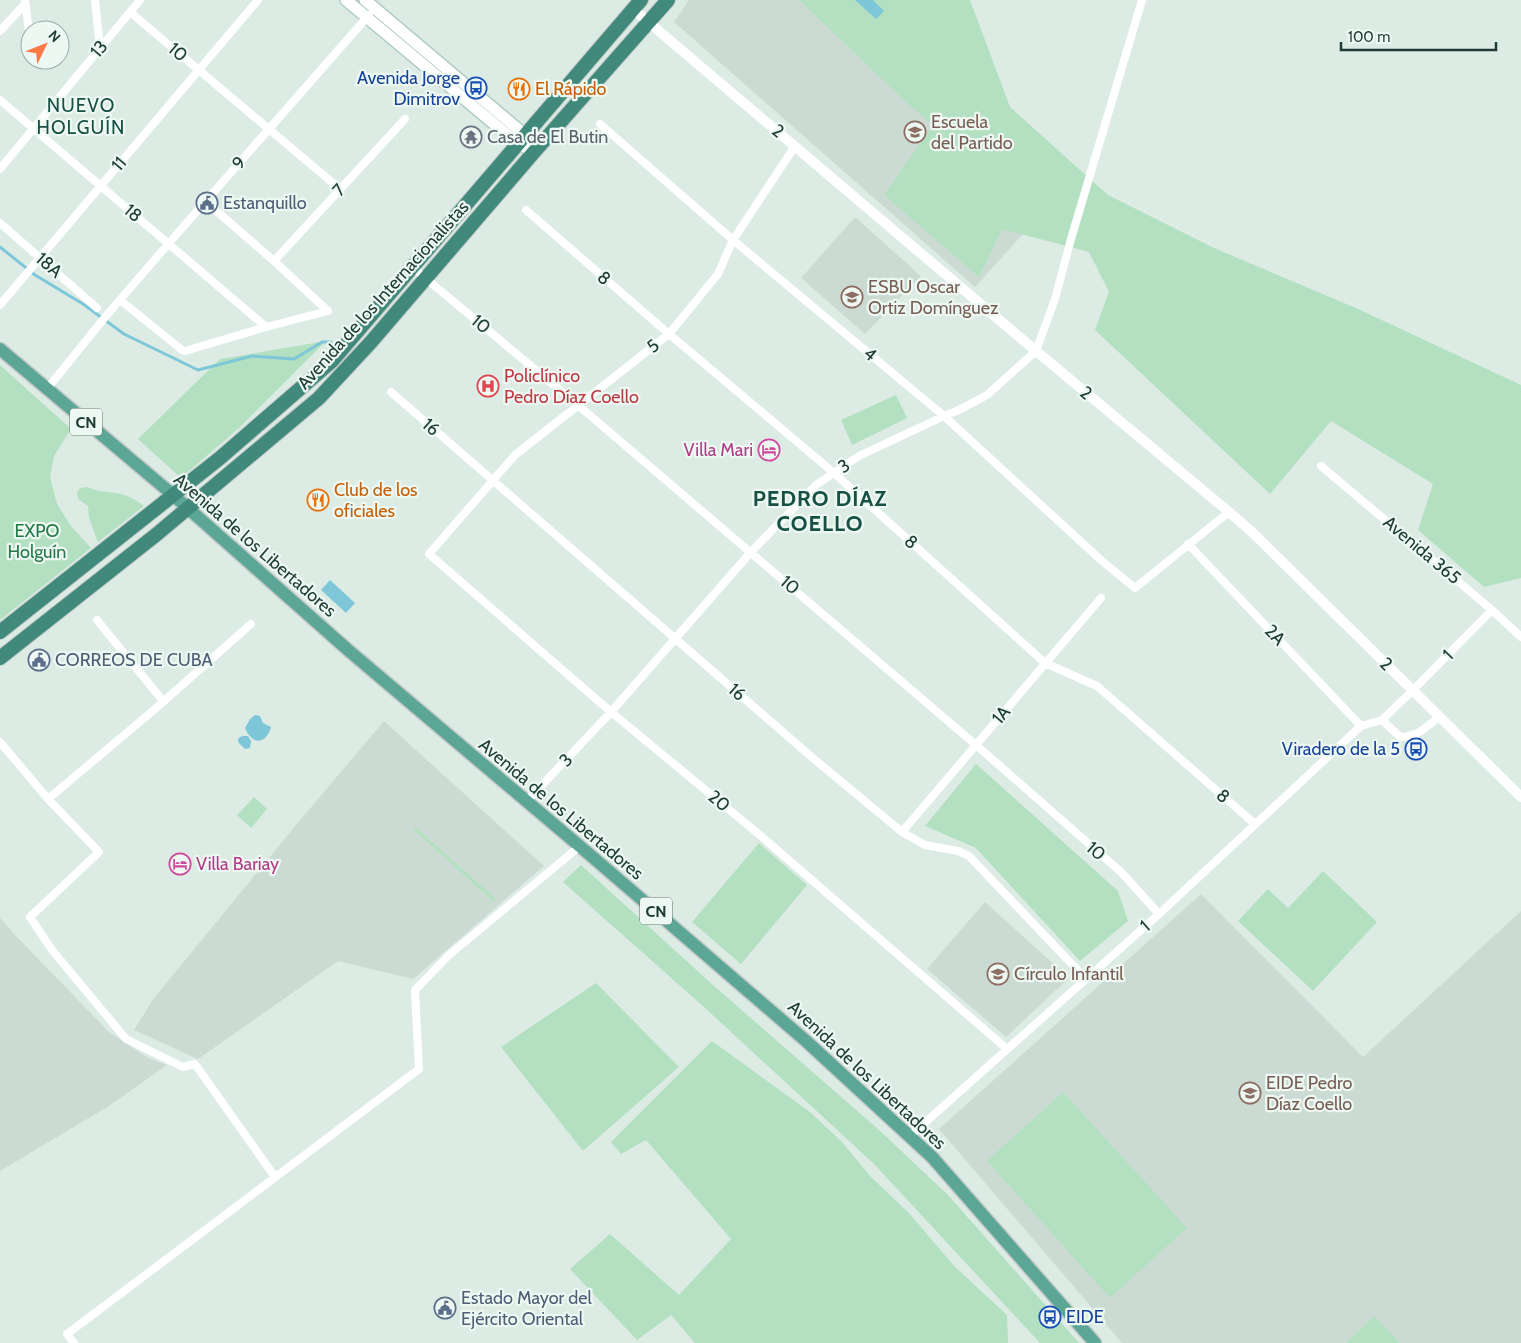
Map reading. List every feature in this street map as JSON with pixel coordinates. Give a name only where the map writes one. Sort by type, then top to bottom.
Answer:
[{"type":"highway","name":"Avenida de los Internacionalistas","points":[[0,658],[188,509],[319,398],[366,348],[534,152],[668,0]]},
{"type":"highway","name":"Avenida de los Internacionalistas","points":[[0,632],[220,458],[332,361],[637,4]]},
{"type":"main road","points":[[346,0],[366,18],[521,139]]},
{"type":"main road","points":[[365,0],[534,152]]},
{"type":"main road","name":"Avenida de los Libertadores","points":[[0,349],[173,495],[348,650],[580,846],[806,1041],[932,1157],[1096,1343]]},
{"type":"street","points":[[95,0],[100,48]]},
{"type":"street","name":"13","points":[[0,169],[140,0]]},
{"type":"street","name":"11","points":[[0,305],[258,0]]},
{"type":"street","name":"3","points":[[526,802],[611,712],[752,552],[816,485],[859,456],[987,395],[1036,350],[1055,299],[1142,0]]},
{"type":"street","points":[[0,31],[25,2]]},
{"type":"street","points":[[25,2],[27,20]]},
{"type":"street","name":"2","points":[[637,4],[649,22],[1229,512],[1259,539],[1521,797]]},
{"type":"street","name":"9","points":[[47,389],[120,300],[374,8]]},
{"type":"street","name":"10","points":[[130,12],[340,189]]},
{"type":"street","name":"18","points":[[0,100],[266,327]]},
{"type":"street","name":"7","points":[[274,261],[405,119]]},
{"type":"street","name":"4","points":[[600,124],[734,240],[944,416],[1102,561],[1135,588],[1188,544]]},
{"type":"street","name":"5","points":[[429,554],[514,456],[669,334],[718,274],[734,240],[795,146]]},
{"type":"street","points":[[120,300],[182,350],[188,351],[266,327],[328,311],[205,201]]},
{"type":"street","name":"8","points":[[526,210],[834,473],[1045,663],[1098,686],[1255,824]]},
{"type":"street","name":"18A","points":[[0,224],[97,308]]},
{"type":"street","name":"10","points":[[412,267],[752,552],[976,745],[1121,872],[1159,914]]},
{"type":"street","name":"16","points":[[391,392],[814,759],[902,832],[925,845],[958,851],[969,856],[1086,979]]},
{"type":"street","name":"Avenida 365","points":[[1321,466],[1492,610],[1521,637]]},
{"type":"street","points":[[1188,544],[1229,512]]},
{"type":"street","name":"2A","points":[[1188,544],[1361,726]]},
{"type":"street","name":"20","points":[[429,554],[611,712],[761,836],[1007,1049]]},
{"type":"street","name":"1A","points":[[902,832],[1100,598]]},
{"type":"street","name":"1","points":[[910,1136],[1159,914],[1361,726],[1382,720],[1492,610]]},
{"type":"street","points":[[97,620],[163,701]]},
{"type":"street","points":[[48,799],[156,709],[251,624]]},
{"type":"street","points":[[1382,720],[1400,737],[1411,737],[1440,716]]},
{"type":"street","points":[[0,742],[48,799],[99,852],[30,917],[52,950],[126,1039],[183,1068],[195,1064],[275,1177]]},
{"type":"street","points":[[74,1343],[67,1334],[419,1069],[415,990],[450,955],[580,846]]},
{"type":"shaded area","name":"Escuela del Partido","points":[[689,0],[919,0],[1010,107],[1070,182],[975,287],[674,22]]},
{"type":"shaded area","points":[[855,217],[921,276],[865,334],[801,278]]},
{"type":"shaded area","points":[[384,721],[544,866],[413,979],[338,961],[198,1059],[134,1030],[154,998]]},
{"type":"shaded area","name":"EIDE Pedro Díaz Coello","points":[[1201,894],[1363,1057],[1521,911],[1521,1343],[1122,1343],[939,1129]]},
{"type":"shaded area","name":"Círculo Infantil","points":[[985,902],[1069,978],[1006,1037],[927,969]]},
{"type":"shaded area","points":[[0,918],[108,1031],[148,1058],[167,1065],[109,1106],[0,1171]]},
{"type":"green space","points":[[799,0],[970,0],[1010,107],[1108,195],[1214,248],[1358,309],[1521,385],[1521,578],[1484,587],[1418,530],[1433,484],[1331,421],[1270,494],[1095,330],[1109,292],[1089,252],[1002,229],[979,277],[884,195],[933,125],[906,102]]},
{"type":"green space","points":[[326,341],[239,428],[181,478],[138,439],[220,359]]},
{"type":"green space","name":"EXPO Holguín","points":[[0,365],[71,429],[54,456],[50,477],[57,504],[71,526],[91,548],[0,620]]},
{"type":"green space","points":[[896,395],[907,418],[852,445],[841,420]]},
{"type":"green space","points":[[87,487],[97,491],[127,496],[144,506],[98,542],[89,518],[88,506],[78,499],[77,492],[80,488]]},
{"type":"green space","points":[[976,764],[1118,891],[1128,921],[1080,961],[976,848],[925,826]]},
{"type":"green space","points":[[254,797],[267,809],[251,828],[237,815]]},
{"type":"green space","points":[[415,827],[496,899],[494,902],[413,829]]},
{"type":"green space","points":[[759,843],[807,885],[741,964],[692,922]]},
{"type":"green space","points":[[581,865],[714,986],[878,1129],[948,1195],[1079,1343],[1040,1343],[875,1165],[704,1007],[563,882]]},
{"type":"green space","points":[[1323,871],[1377,922],[1313,991],[1238,921],[1268,889],[1288,908]]},
{"type":"green space","points":[[596,983],[679,1067],[583,1151],[501,1047]]},
{"type":"green space","points":[[712,1041],[810,1112],[841,1141],[871,1177],[909,1213],[954,1266],[1007,1315],[1008,1343],[695,1343],[671,1315],[637,1340],[570,1269],[610,1234],[679,1295],[731,1239],[646,1140],[621,1154],[611,1142]]},
{"type":"green space","points":[[1063,1092],[1187,1228],[1110,1298],[987,1161]]},
{"type":"green space","points":[[1374,1316],[1400,1343],[1346,1343]]},
{"type":"water","points":[[855,0],[873,0],[884,11],[876,19]]},
{"type":"water","points":[[330,580],[355,603],[346,613],[321,590]]},
{"type":"water","points":[[255,715],[260,716],[263,723],[271,727],[266,737],[259,741],[251,738],[245,728],[250,719]]},
{"type":"water","points":[[248,736],[251,741],[250,748],[245,749],[238,742],[238,739]]},
{"type":"waterway","points":[[0,247],[35,275],[83,304],[124,334],[198,370],[252,356],[294,359],[322,342],[331,342]]},
{"type":"place","name":"Avenida Jorge Dimitrov","points":[[476,88]]},
{"type":"place","name":"El Rápido","points":[[519,89]]},
{"type":"place","name":"Escuela del Partido","points":[[915,132]]},
{"type":"place","name":"Casa de El Butin","points":[[471,137]]},
{"type":"place","name":"Estanquillo","points":[[207,203]]},
{"type":"place","name":"ESBU Oscar Ortiz Domínguez","points":[[852,297]]},
{"type":"place","name":"Policlínico Pedro Díaz Coello","points":[[488,386]]},
{"type":"place","name":"Villa Mari","points":[[769,450]]},
{"type":"place","name":"Club de los oficiales","points":[[318,500]]},
{"type":"place","name":"CORREOS DE CUBA","points":[[39,660]]},
{"type":"place","name":"Viradero de la 5","points":[[1416,749]]},
{"type":"place","name":"Villa Bariay","points":[[180,864]]},
{"type":"place","name":"Círculo Infantil","points":[[998,974]]},
{"type":"place","name":"EIDE Pedro Díaz Coello","points":[[1250,1093]]},
{"type":"place","name":"Estado Mayor del Ejército Oriental","points":[[445,1308]]},
{"type":"place","name":"EIDE","points":[[1050,1317]]},
{"type":"district","name":"NUEVO HOLGUÍN","points":[[81,116]]},
{"type":"district","name":"PEDRO DÍAZ COELLO","points":[[820,510]]}]
